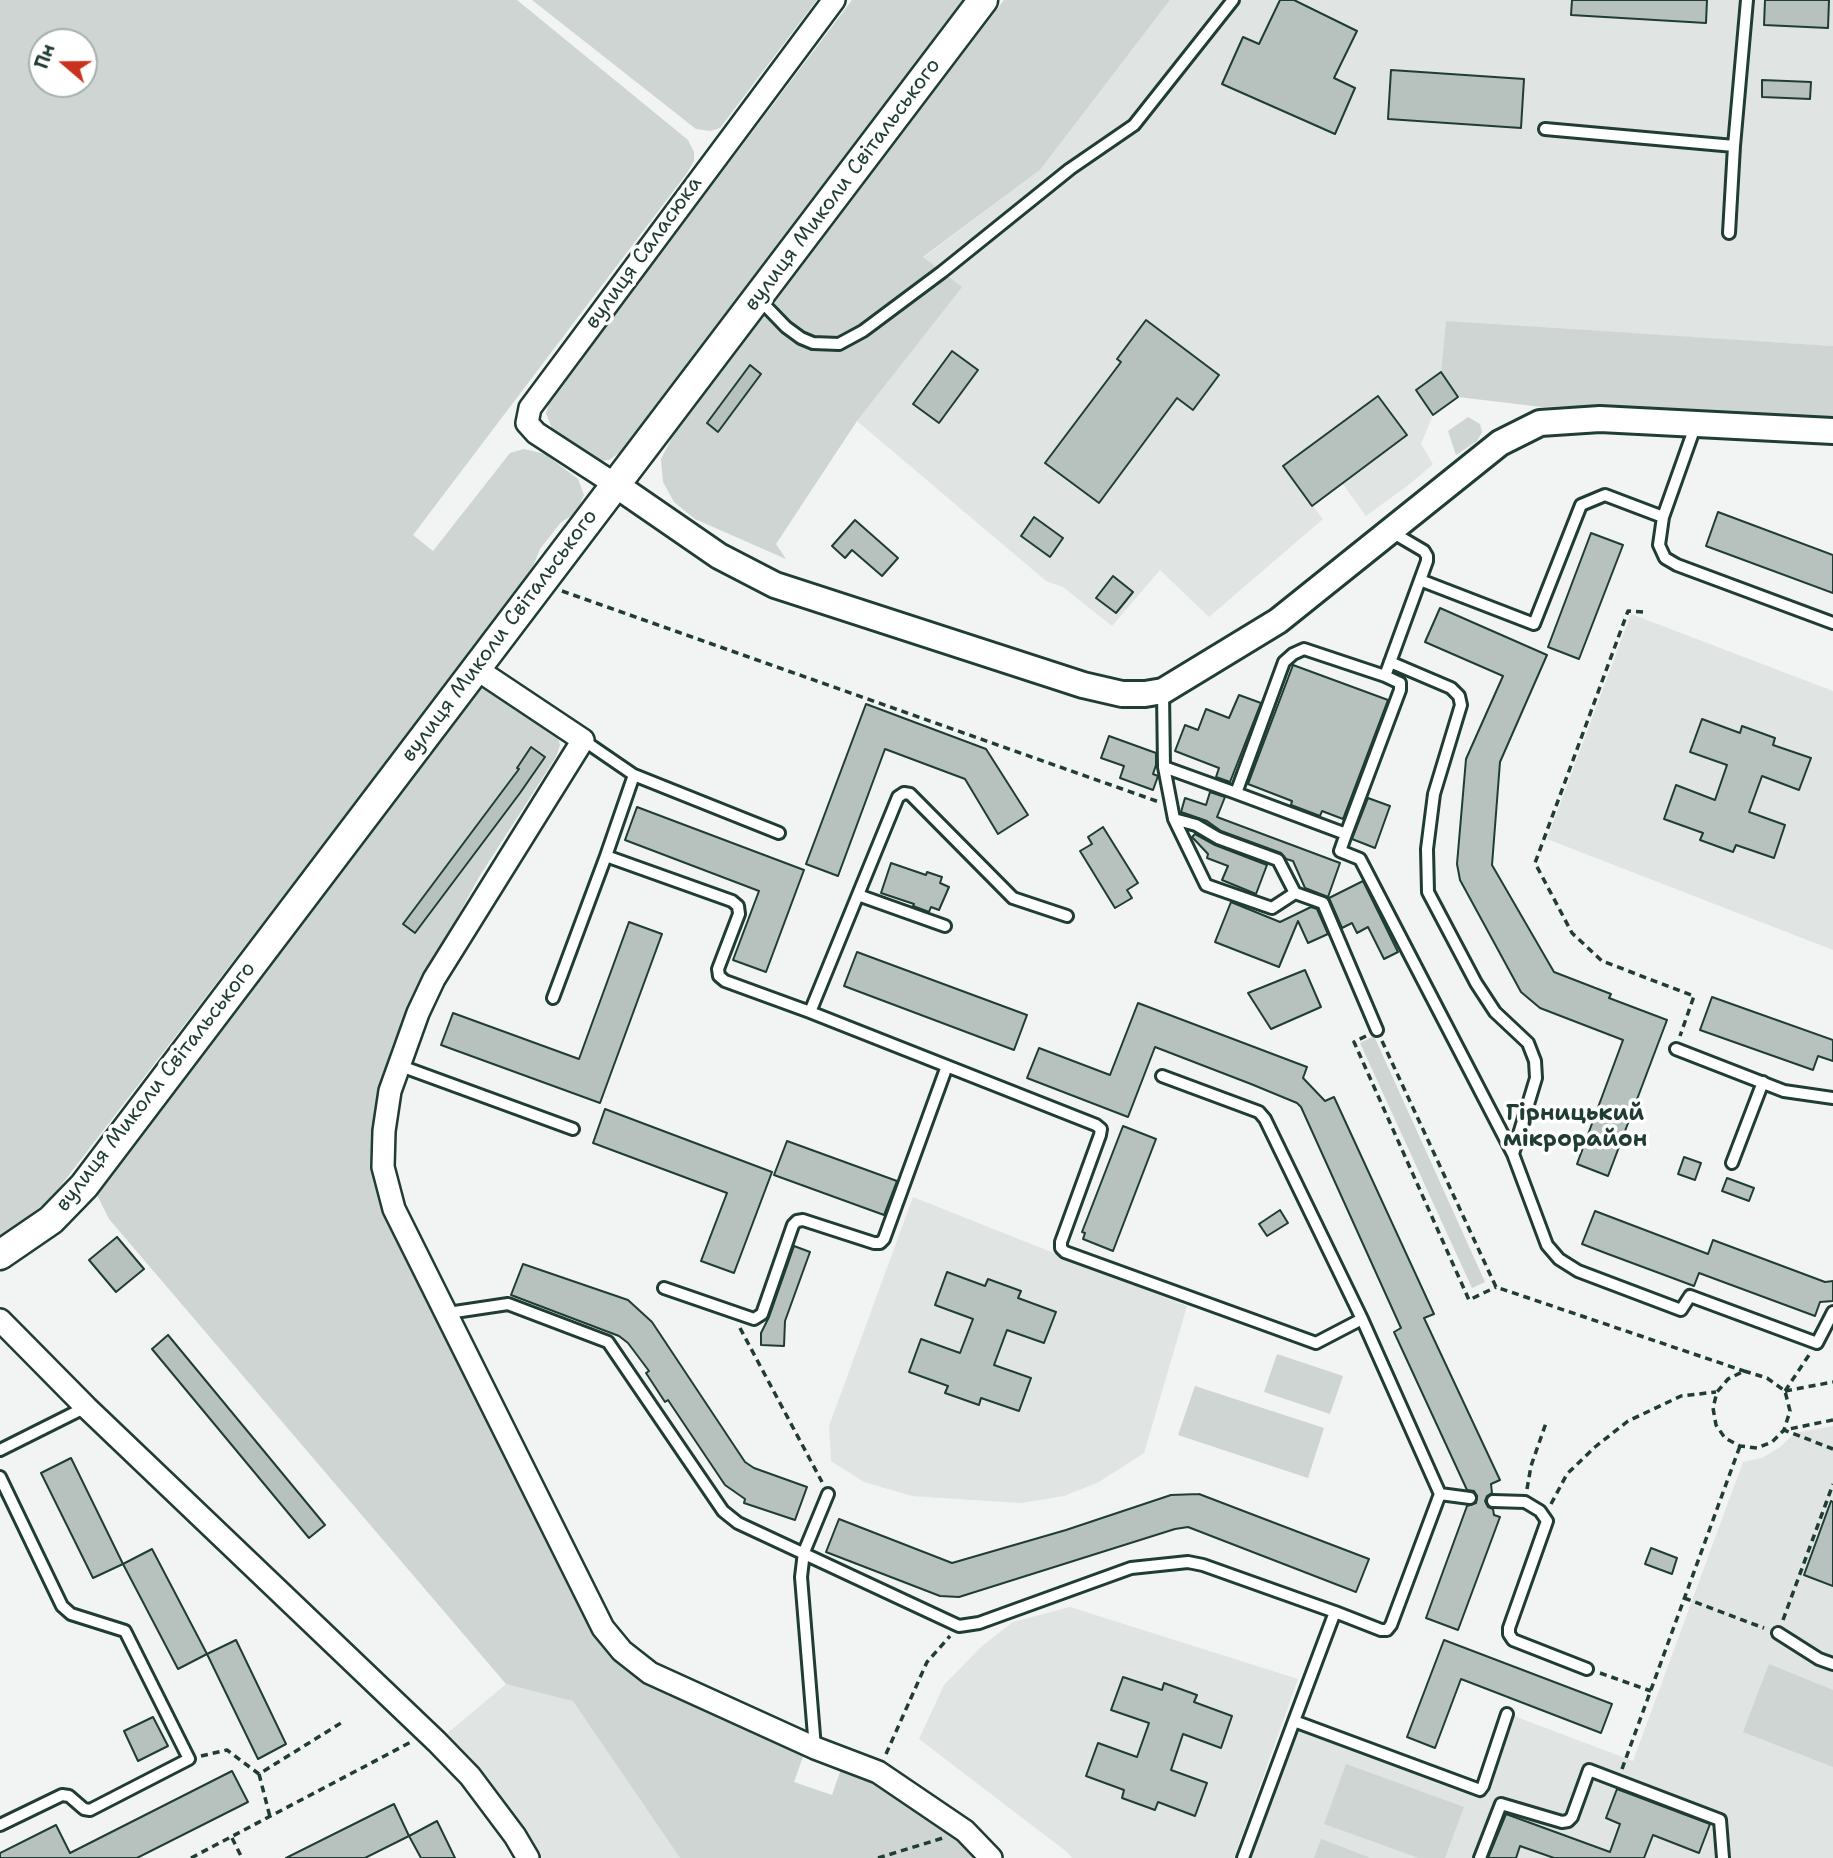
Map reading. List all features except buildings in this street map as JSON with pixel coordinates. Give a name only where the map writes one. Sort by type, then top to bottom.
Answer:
[{"type":"main road","name":"вулиця Миколи Світальського","points":[[0,1255],[51,1220],[84,1186],[983,0]]},
{"type":"street","name":"вулиця Саласюка","points":[[616,485],[536,433],[527,423],[530,408],[834,0]]},
{"type":"street","points":[[616,485],[719,556],[775,585],[1083,685],[1122,694],[1145,694],[1163,691],[1278,621],[1500,443],[1540,423],[1600,419],[1833,431]]},
{"type":"street","points":[[475,668],[583,740],[434,979],[418,1013],[390,1091],[384,1131],[383,1167],[394,1209],[603,1628],[622,1651],[650,1673],[815,1748],[878,1772],[965,1831],[991,1858]]},
{"type":"street","points":[[0,1320],[86,1407],[428,1733],[470,1776],[528,1858]]},
{"type":"lane","points":[[758,298],[786,327],[813,343],[839,344],[863,331],[942,272],[1070,169],[1134,125],[1233,0]]},
{"type":"lane","points":[[1729,233],[1747,0]]},
{"type":"lane","points":[[1545,129],[1734,146]]},
{"type":"lane","points":[[1696,424],[1663,517],[1659,545],[1665,558],[1833,623]]},
{"type":"lane","points":[[1420,580],[1534,624],[1581,505],[1605,495],[1663,517]]},
{"type":"lane","points":[[1385,676],[1427,556],[1390,531]]},
{"type":"lane","points":[[1236,793],[1284,662],[1293,653],[1304,649],[1400,683],[1400,690],[1340,851],[1360,859],[1513,1154],[1547,1245],[1559,1259],[1578,1271],[1681,1311],[1690,1296],[1818,1343],[1833,1312]]},
{"type":"lane","points":[[1390,662],[1451,688],[1459,696],[1461,705],[1434,794],[1427,849],[1428,892],[1476,983],[1495,1012],[1528,1043],[1535,1061],[1536,1079],[1513,1154]]},
{"type":"lane","points":[[1163,691],[1164,766],[1171,807],[1174,819],[1206,884],[1272,908],[1295,892]]},
{"type":"lane","points":[[583,740],[634,775],[779,833]]},
{"type":"lane","points":[[1164,766],[1346,834]]},
{"type":"lane","points":[[552,998],[634,775]]},
{"type":"lane","points":[[810,1012],[898,797],[904,793],[910,794],[1013,898],[1067,916]]},
{"type":"lane","points":[[1174,819],[1196,825],[1218,838],[1278,860],[1295,892],[1323,902],[1377,1030]]},
{"type":"lane","points":[[606,856],[732,901],[738,906],[738,914],[718,969],[719,976],[725,981],[810,1012],[1101,1129],[1061,1242],[1061,1248],[1065,1252],[1316,1343],[1362,1319]]},
{"type":"lane","points":[[858,895],[945,926]]},
{"type":"lane","points":[[1676,1049],[1784,1091],[1833,1098]]},
{"type":"lane","points":[[398,1065],[573,1129]]},
{"type":"lane","points":[[664,1288],[754,1319],[762,1314],[797,1220],[874,1244],[880,1243],[884,1239],[947,1066]]},
{"type":"lane","points":[[448,1313],[508,1304],[608,1342],[723,1511],[738,1523],[959,1626],[979,1623],[1131,1568],[1188,1562],[1387,1630],[1440,1494],[1362,1319],[1265,1119],[1259,1112],[1162,1076]]},
{"type":"lane","points":[[1732,1163],[1763,1082]]},
{"type":"lane","points":[[0,1450],[86,1407]]},
{"type":"lane","points":[[0,1476],[62,1606],[71,1614],[125,1631],[189,1759],[90,1810],[84,1809],[69,1796],[62,1796],[0,1825]]},
{"type":"lane","points":[[815,1748],[802,1596],[804,1552],[828,1494]]},
{"type":"lane","points":[[1440,1494],[1470,1498]]},
{"type":"lane","points":[[1493,1501],[1525,1502],[1545,1516],[1547,1521],[1509,1634],[1513,1640],[1587,1669]]},
{"type":"lane","points":[[1243,1858],[1335,1612]]},
{"type":"lane","points":[[1778,1633],[1819,1659],[1833,1664]]},
{"type":"lane","points":[[1294,1721],[1480,1790],[1507,1714]]},
{"type":"lane","points":[[1480,1858],[1501,1804],[1562,1822],[1568,1821],[1572,1817],[1589,1770],[1720,1820],[1723,1858]]},
{"type":"path","points":[[541,583],[1171,807]]},
{"type":"path","points":[[1643,612],[1628,611],[1535,863],[1572,933],[1602,961],[1694,996],[1676,1049]]},
{"type":"path","points":[[1496,1287],[1377,1030],[1354,1042],[1469,1300],[1496,1287],[1767,1378],[1785,1391],[1790,1411],[1784,1430],[1772,1442],[1757,1448],[1740,1446],[1725,1438],[1716,1425],[1713,1408],[1717,1392],[1728,1378],[1744,1371]]},
{"type":"path","points":[[731,1311],[828,1494]]},
{"type":"path","points":[[1785,1391],[1818,1343]]},
{"type":"path","points":[[1785,1391],[1833,1382]]},
{"type":"path","points":[[1545,1516],[1567,1474],[1628,1421],[1681,1396],[1717,1392]]},
{"type":"path","points":[[1784,1430],[1833,1420]]},
{"type":"path","points":[[1525,1502],[1531,1466],[1546,1423]]},
{"type":"path","points":[[1784,1430],[1833,1449]]},
{"type":"path","points":[[1618,1781],[1740,1446]]},
{"type":"path","points":[[1684,1598],[1778,1633],[1833,1485]]},
{"type":"path","points":[[878,1772],[927,1661],[959,1626]]},
{"type":"path","points":[[1587,1669],[1651,1691]]},
{"type":"path","points":[[259,1774],[341,1723]]},
{"type":"path","points":[[191,1858],[428,1733]]},
{"type":"path","points":[[189,1759],[227,1750],[259,1774],[270,1818]]},
{"type":"path","points":[[878,1858],[965,1831]]},
{"type":"path","points":[[232,1837],[242,1858]]},
{"type":"shaded area","points":[[0,0],[517,0],[688,140],[694,152],[694,161],[413,535],[433,551],[510,453],[524,449],[545,454],[578,479],[584,495],[571,516],[561,522],[540,549],[529,576],[52,1197],[0,1240]]},
{"type":"shaded area","points":[[532,0],[817,0],[720,128],[710,131],[696,129]]},
{"type":"shaded area","points":[[852,0],[963,0],[622,451],[609,460],[598,461],[552,429],[546,413],[550,400]]},
{"type":"shaded area","points":[[1004,0],[1170,0],[1040,170],[923,257],[962,287],[857,421],[776,544],[786,559],[695,519],[674,502],[663,482],[661,459],[678,426]]},
{"type":"shaded area","points":[[1170,0],[1833,0],[1833,346],[1446,322],[1441,372],[1416,390],[1433,415],[1421,444],[1433,464],[1366,516],[1342,483],[1312,505],[1323,519],[1209,617],[1160,570],[1112,626],[1063,587],[1046,581],[857,421],[961,287],[923,258],[1040,170]]},
{"type":"shaded area","points":[[1446,321],[1833,346],[1833,417],[1603,405],[1542,407],[1458,397],[1441,372]]},
{"type":"shaded area","points":[[1468,417],[1480,424],[1482,432],[1477,441],[1456,455],[1448,431]]},
{"type":"shaded area","points":[[1631,614],[1833,691],[1833,950],[1547,839]]},
{"type":"shaded area","points":[[493,689],[557,734],[560,745],[556,757],[479,877],[408,1008],[392,1046],[381,1084],[373,1130],[374,1169],[596,1634],[645,1681],[804,1754],[794,1782],[832,1795],[841,1769],[875,1780],[948,1831],[976,1858],[680,1858],[573,1701],[506,1684],[109,1219],[95,1191],[381,817],[480,690]]},
{"type":"shaded area","points":[[1374,1036],[1485,1282],[1472,1288],[1360,1043]]},
{"type":"shaded area","points":[[913,1197],[1187,1306],[1144,1453],[1099,1482],[1064,1496],[1021,1503],[912,1496],[864,1482],[831,1461],[829,1426]]},
{"type":"shaded area","points":[[1277,1354],[1343,1376],[1330,1414],[1264,1392]]},
{"type":"shaded area","points":[[1195,1386],[1324,1428],[1308,1478],[1178,1435]]},
{"type":"shaded area","points":[[1833,1426],[1833,1858],[1249,1858],[1297,1728],[1484,1798],[1514,1716],[1633,1761],[1743,1462],[1762,1458],[1780,1447],[1795,1433]]},
{"type":"shaded area","points":[[1070,1607],[1298,1679],[1234,1858],[1072,1858],[919,1739],[944,1685],[982,1646],[1013,1622]]},
{"type":"shaded area","points":[[1769,1664],[1833,1690],[1833,1767],[1743,1732]]},
{"type":"shaded area","points":[[506,1684],[573,1700],[680,1858],[528,1858],[437,1742]]},
{"type":"shaded area","points":[[1346,1764],[1464,1807],[1445,1858],[1419,1858],[1324,1824]]},
{"type":"shaded area","points":[[1321,1839],[1371,1858],[1314,1858]]},
{"type":"district","name":"Гірницький мікрорайон","points":[[1575,1127]]}]
